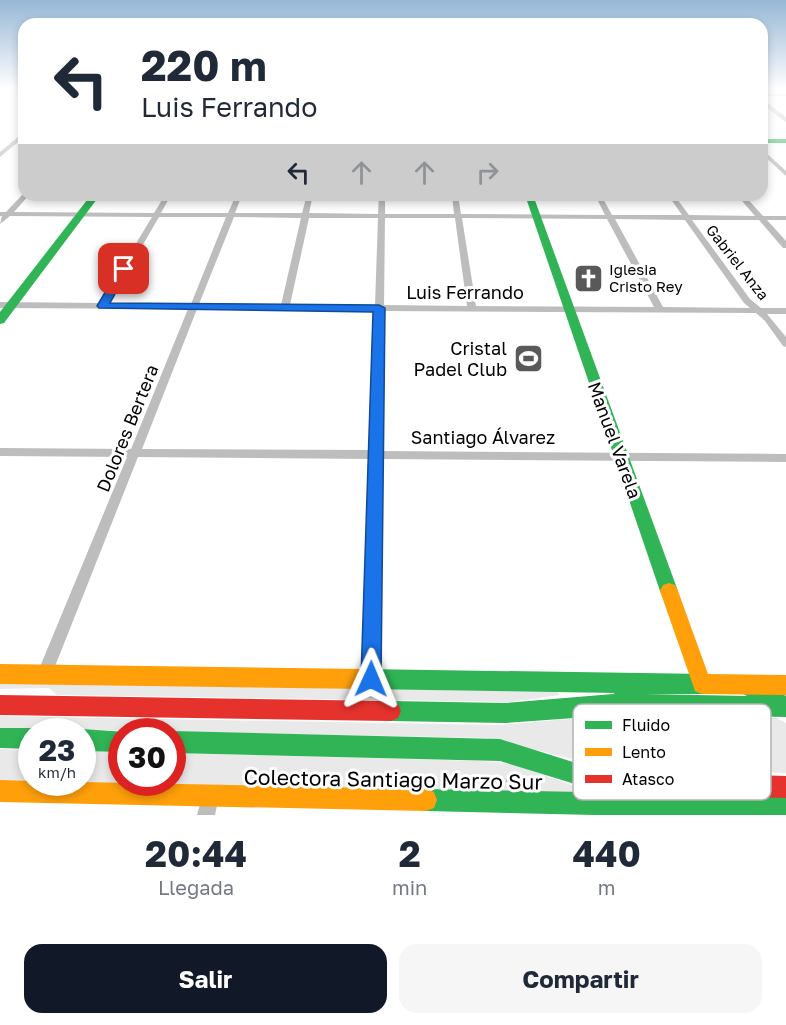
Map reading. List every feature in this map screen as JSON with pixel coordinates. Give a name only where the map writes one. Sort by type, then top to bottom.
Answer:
[{"type":"street","points":[[0,155],[18,140]]},
{"type":"street","points":[[768,141],[786,141]]},
{"type":"street","points":[[768,158],[786,174]]},
{"type":"street","points":[[0,222],[4,214],[19,201]]},
{"type":"street","points":[[0,320],[6,305],[92,201]]},
{"type":"street","points":[[103,306],[165,201]]},
{"type":"street","name":"Dolores Bertera","points":[[45,674],[237,201]]},
{"type":"street","points":[[285,308],[309,201]]},
{"type":"street","points":[[371,679],[382,201]]},
{"type":"street","points":[[456,201],[472,309]]},
{"type":"street","name":"Manuel Varela","points":[[531,201],[702,684]]},
{"type":"street","points":[[601,201],[660,310]]},
{"type":"street","name":"Gabriel Anza","points":[[674,201],[747,301],[770,322],[786,344]]},
{"type":"street","points":[[745,201],[786,246]]},
{"type":"street","points":[[4,214],[786,218]]},
{"type":"street","name":"Luis Ferrando","points":[[6,305],[786,311]]},
{"type":"street","name":"Santiago Álvarez","points":[[0,452],[786,458]]},
{"type":"street","points":[[0,674],[786,685]]},
{"type":"street","points":[[620,704],[644,683]]},
{"type":"street","points":[[747,685],[786,707]]},
{"type":"street","points":[[0,705],[506,713],[573,708]]},
{"type":"street","points":[[771,707],[786,707]]},
{"type":"street","points":[[0,738],[18,739]]},
{"type":"street","points":[[186,742],[500,750],[528,756],[573,772]]},
{"type":"street","points":[[771,787],[786,787]]},
{"type":"street","name":"Colectora Santiago Marzo Sur","points":[[0,791],[676,806],[718,811],[786,808]]},
{"type":"street","points":[[206,815],[210,796]]},
{"type":"street","points":[[666,800],[676,806]]},
{"type":"shaded area","points":[[0,683],[557,692],[560,695],[510,702],[57,695],[49,688],[0,689]]},
{"type":"shaded area","points":[[0,716],[111,718],[108,718],[108,730],[96,730],[96,718],[18,718],[18,728],[0,728]]},
{"type":"shaded area","points":[[771,718],[777,718],[786,723],[786,773],[771,773]]},
{"type":"shaded area","points":[[186,719],[498,725],[573,719],[573,759],[487,738],[186,732]]},
{"type":"shaded area","points":[[0,749],[18,750],[18,782],[0,781]]},
{"type":"shaded area","points":[[96,751],[108,752],[108,783],[96,783]]},
{"type":"shaded area","points":[[186,753],[483,761],[513,764],[573,786],[573,792],[186,785]]},
{"type":"traffic: fast","points":[[768,141],[786,141]]},
{"type":"traffic: fast","points":[[0,320],[91,201]]},
{"type":"traffic: fast","points":[[531,201],[669,591]]},
{"type":"traffic: fast","points":[[363,679],[707,684]]},
{"type":"traffic: fast","points":[[619,704],[644,683]]},
{"type":"traffic: fast","points":[[747,685],[785,707]]},
{"type":"traffic: fast","points":[[771,707],[786,707]]},
{"type":"traffic: fast","points":[[391,711],[506,713],[573,708]]},
{"type":"traffic: fast","points":[[0,738],[18,739]]},
{"type":"traffic: fast","points":[[96,740],[108,741]]},
{"type":"traffic: fast","points":[[186,742],[500,750],[573,773]]},
{"type":"traffic: fast","points":[[426,800],[786,808]]},
{"type":"traffic: fast","points":[[667,800],[676,806]]},
{"type":"traffic: slow","points":[[669,591],[702,684]]},
{"type":"traffic: slow","points":[[0,674],[363,679]]},
{"type":"traffic: slow","points":[[707,684],[786,685]]},
{"type":"traffic: slow","points":[[0,791],[426,800]]},
{"type":"traffic: jam","points":[[0,705],[391,711]]},
{"type":"traffic: jam","points":[[771,787],[786,787]]},
{"type":"place","name":"Iglesia Cristo Rey","points":[[588,278]]},
{"type":"place","name":"Cristal Padel Club","points":[[528,358]]},
{"type":"route","points":[[124,269],[103,306],[379,308],[371,679]]}]
